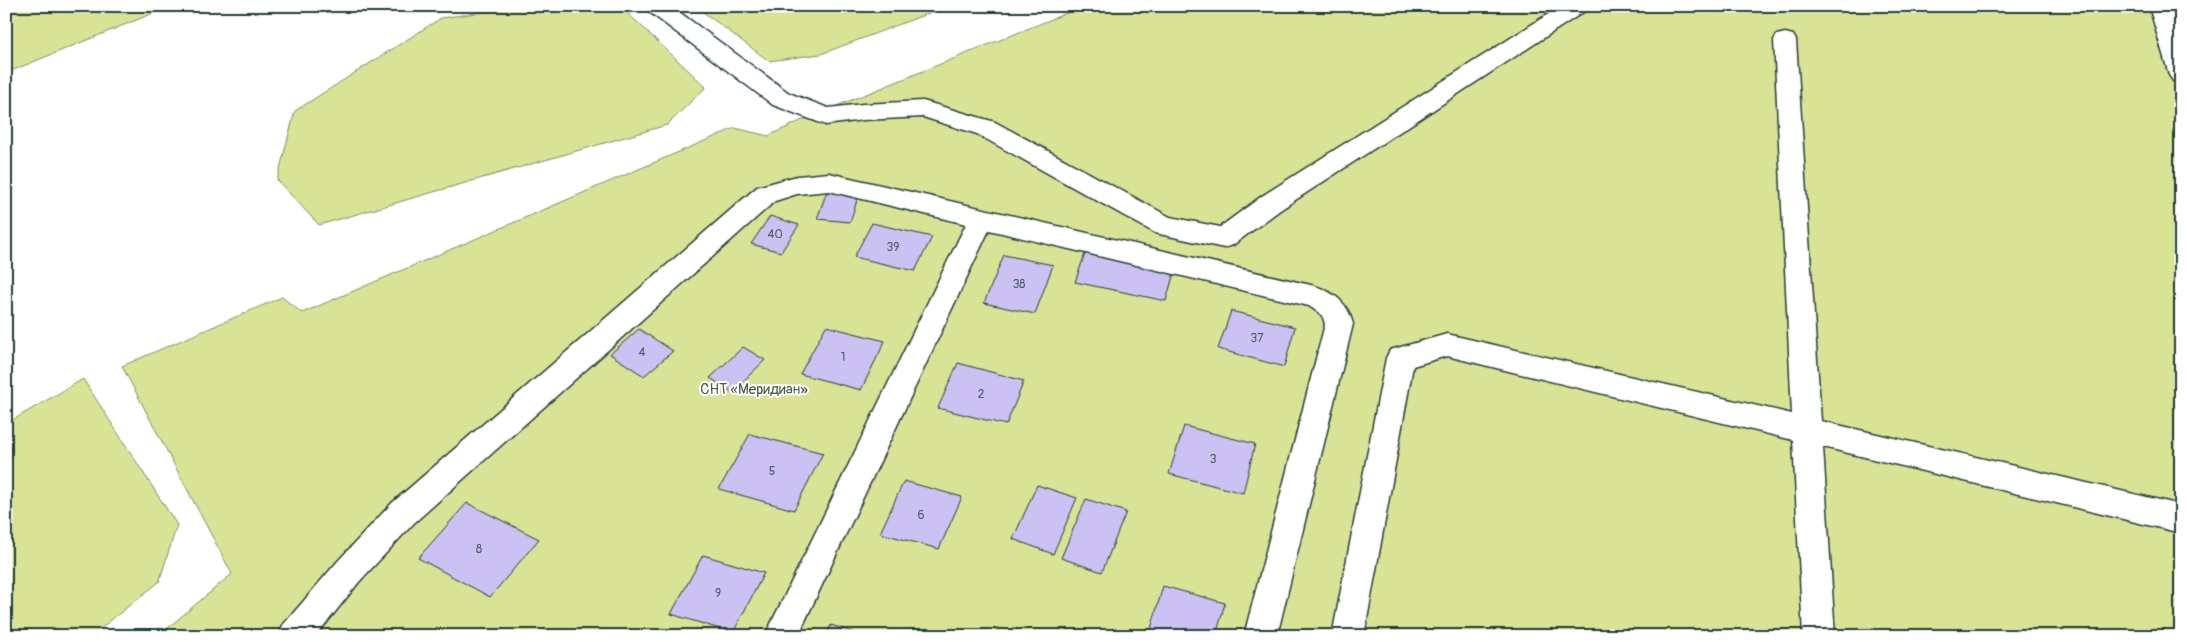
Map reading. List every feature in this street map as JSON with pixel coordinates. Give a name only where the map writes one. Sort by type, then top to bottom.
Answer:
[{"type":"street","points":[[656,6],[782,100],[826,117],[863,112],[922,109],[986,128],[1164,226],[1224,238],[1271,203],[1576,6]]},
{"type":"street","points":[[2160,6],[2181,75]]},
{"type":"street","points":[[1785,40],[1819,636]]},
{"type":"street","points":[[295,636],[348,572],[403,513],[766,194],[805,182],[829,182],[1315,297],[1330,304],[1337,312],[1339,324],[1260,636]]},
{"type":"street","points":[[781,636],[982,218]]},
{"type":"street","points":[[1348,636],[1400,358],[1447,345],[2181,519]]},
{"type":"green space","points":[[6,6],[163,6],[156,12],[6,73]]},
{"type":"green space","points":[[525,6],[620,6],[706,87],[667,125],[319,225],[277,180],[295,111],[441,18]]},
{"type":"green space","points":[[695,6],[948,6],[821,54],[769,61]]},
{"type":"green space","name":"СНТ «Меридиан»","points":[[1084,6],[2181,6],[2181,636],[158,636],[232,574],[122,366],[282,297],[302,313],[735,128],[768,136],[807,118]]},
{"type":"green space","points":[[83,379],[177,525],[159,582],[91,636],[6,636],[6,424]]},
{"type":"building","points":[[827,191],[859,194],[850,222],[817,219]]},
{"type":"building","points":[[770,216],[799,225],[781,252],[751,244]]},
{"type":"building","points":[[872,223],[932,237],[915,271],[854,257]]},
{"type":"building","points":[[1086,251],[1175,269],[1166,301],[1075,282]]},
{"type":"building","points":[[1004,255],[1053,265],[1035,314],[984,303]]},
{"type":"building","points":[[1231,311],[1295,327],[1284,367],[1218,349]]},
{"type":"building","points":[[826,326],[885,341],[861,390],[800,374]]},
{"type":"building","points":[[639,329],[673,351],[644,376],[610,354]]},
{"type":"building","points":[[743,347],[765,360],[732,392],[710,378]]},
{"type":"building","points":[[958,363],[1024,381],[1006,425],[938,408]]},
{"type":"building","points":[[1184,426],[1255,444],[1243,493],[1169,474]]},
{"type":"building","points":[[750,434],[823,453],[794,510],[719,489]]},
{"type":"building","points":[[904,481],[962,497],[939,549],[880,533]]},
{"type":"building","points":[[1037,485],[1077,498],[1053,554],[1013,539]]},
{"type":"building","points":[[1086,499],[1126,512],[1102,572],[1061,558]]},
{"type":"building","points":[[467,503],[539,539],[490,597],[418,558]]},
{"type":"building","points":[[703,555],[764,573],[733,633],[671,614]]},
{"type":"building","points":[[1163,586],[1225,603],[1216,636],[1149,636]]},
{"type":"building","points":[[831,625],[865,636],[826,636]]}]
